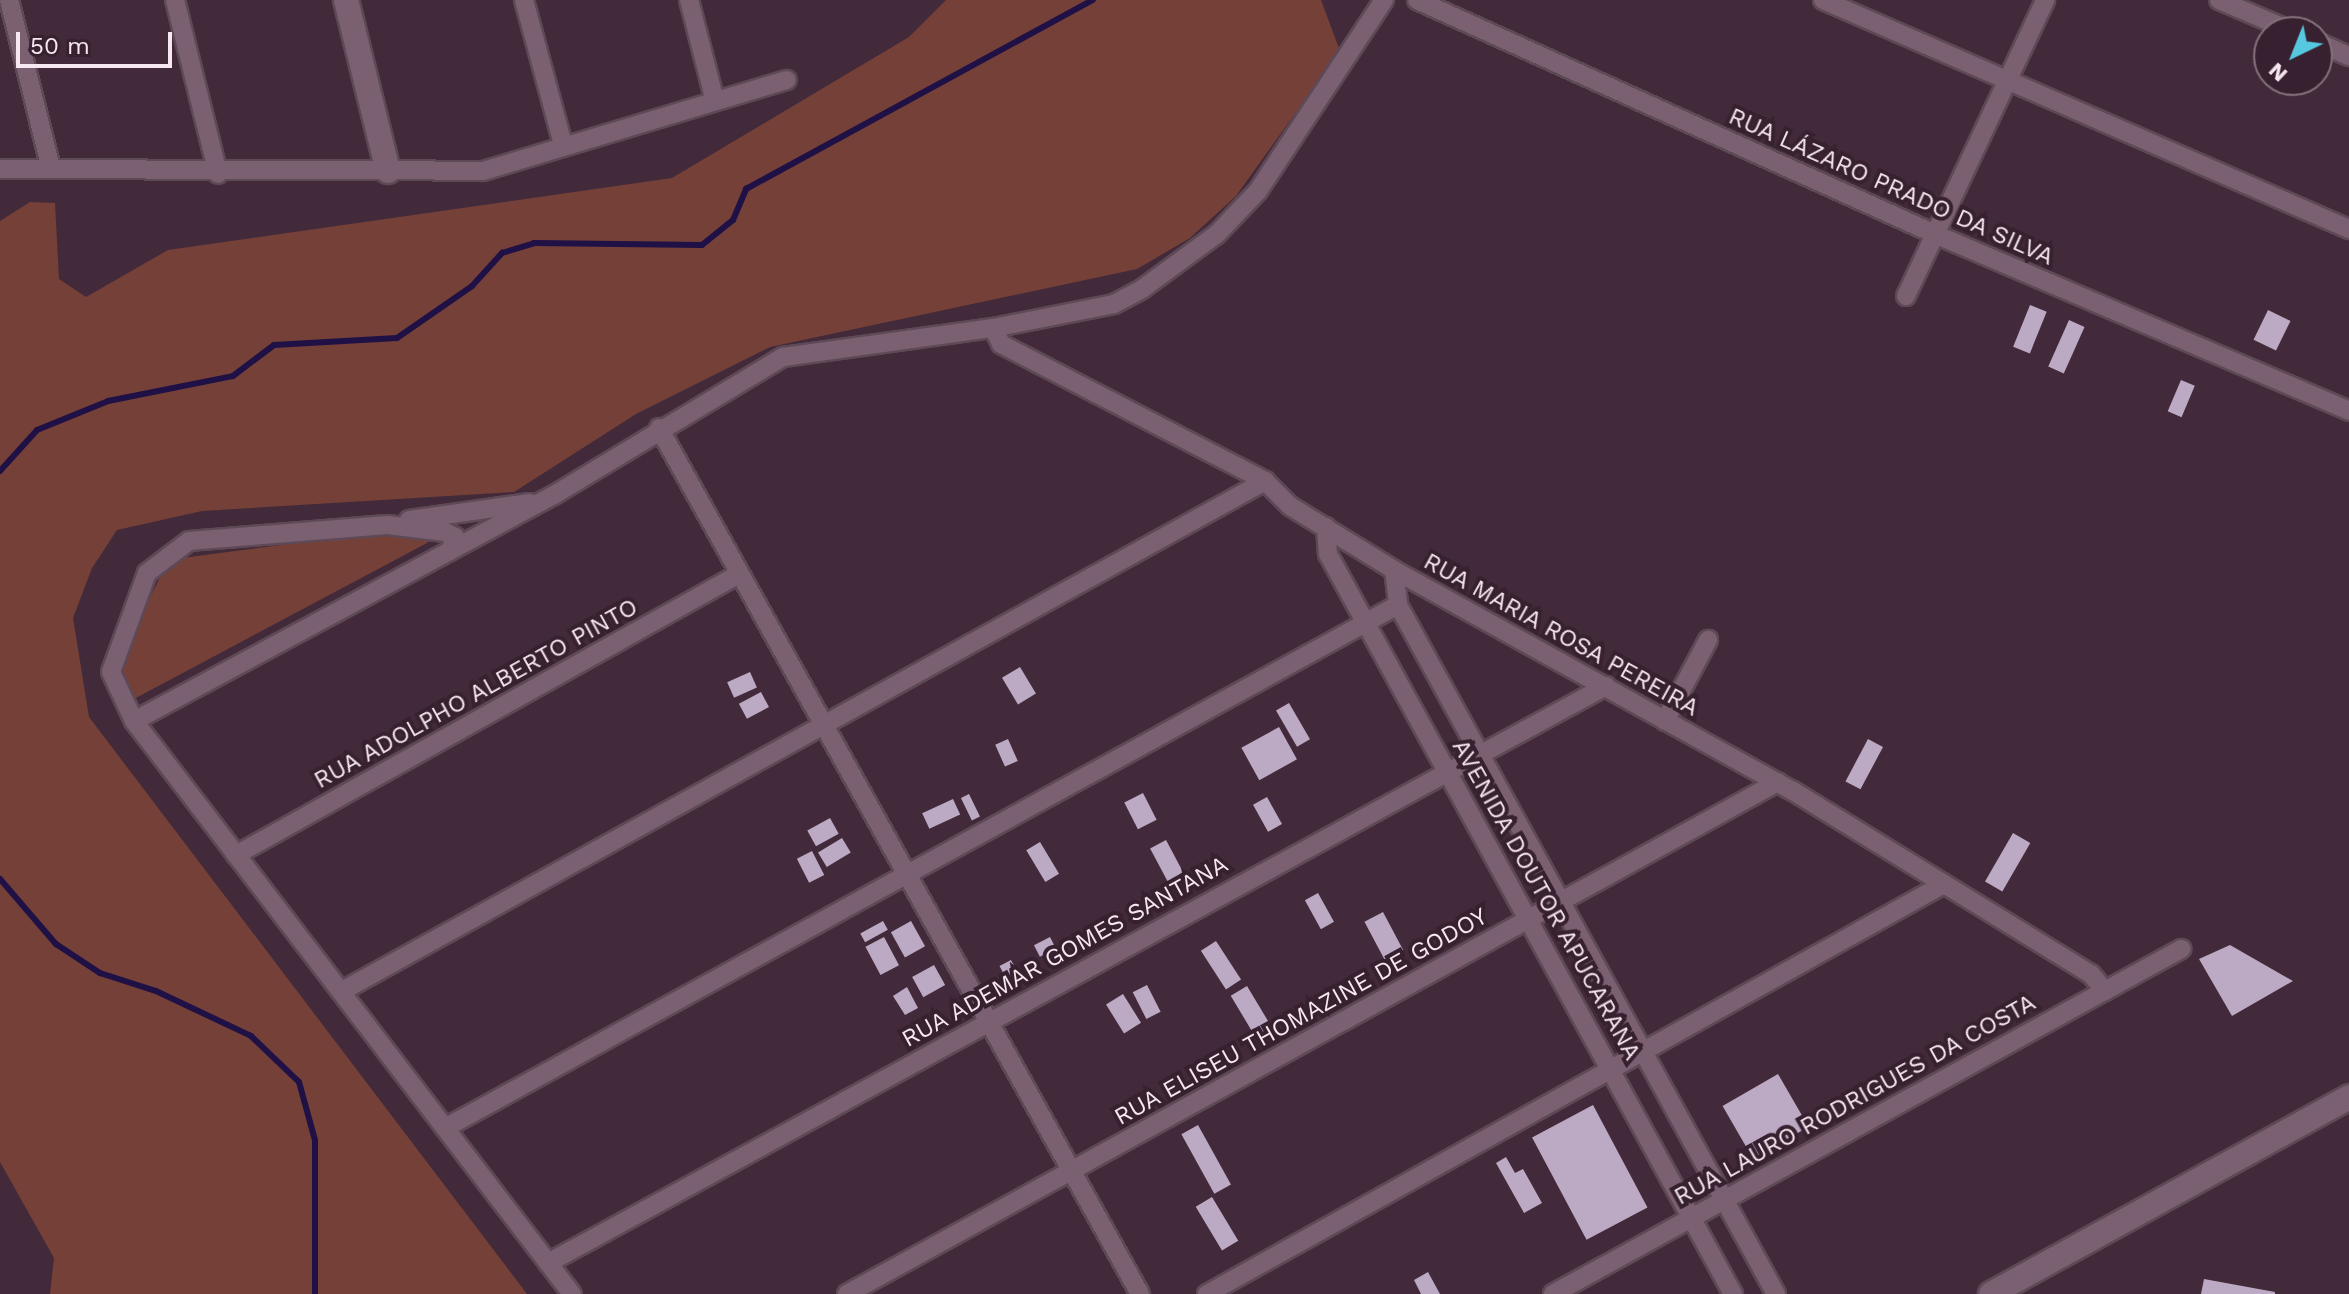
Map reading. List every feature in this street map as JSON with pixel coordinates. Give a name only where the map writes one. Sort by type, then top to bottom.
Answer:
[{"type":"street","points":[[9,0],[51,168]]},
{"type":"street","points":[[175,0],[218,174]]},
{"type":"street","points":[[346,0],[388,171]]},
{"type":"street","points":[[524,0],[563,145]]},
{"type":"street","points":[[689,0],[715,101]]},
{"type":"street","points":[[134,721],[539,503],[659,428],[783,357],[993,328],[1114,304],[1194,254],[1258,191],[1384,0]]},
{"type":"street","name":"RUA LÁZARO PRADO DA SILVA","points":[[1417,0],[1937,235],[2349,411]]},
{"type":"street","points":[[1823,0],[2007,84],[2349,229]]},
{"type":"street","points":[[1906,296],[2045,0]]},
{"type":"street","points":[[2219,0],[2256,16]]},
{"type":"street","points":[[0,169],[218,174],[483,171],[787,80]]},
{"type":"street","name":"RUA MARIA ROSA PEREIRA","points":[[993,328],[1001,344],[1265,481],[1290,506],[1394,570],[1778,782],[2091,974],[2105,991]]},
{"type":"street","points":[[659,428],[822,727],[1140,1294]]},
{"type":"street","points":[[342,991],[1265,481]]},
{"type":"street","points":[[539,503],[387,525],[189,541],[166,553],[147,573],[111,672],[134,721],[572,1294]]},
{"type":"street","points":[[387,525],[445,532],[455,537],[450,551]]},
{"type":"street","name":"AVENIDA DOUTOR APUCARANA","points":[[1326,527],[1328,554],[1733,1294]]},
{"type":"street","name":"AVENIDA DOUTOR APUCARANA","points":[[1394,570],[1398,605],[1776,1294]]},
{"type":"street","name":"RUA ADOLPHO ALBERTO PINTO","points":[[236,855],[739,574]]},
{"type":"street","points":[[445,1128],[1398,605]]},
{"type":"street","points":[[1665,721],[1708,640]]},
{"type":"street","name":"RUA ADEMAR GOMES SANTANA","points":[[548,1263],[1606,686]]},
{"type":"street","name":"RUA ELISEU THOMAZINE DE GODOY","points":[[847,1294],[1778,782]]},
{"type":"street","points":[[1207,1294],[1944,884]]},
{"type":"street","name":"RUA LAURO RODRIGUES DA COSTA","points":[[1553,1294],[2181,949]]},
{"type":"street","points":[[1991,1294],[2349,1097]]},
{"type":"shaded area","points":[[946,0],[1321,0],[1340,51],[1236,196],[1190,238],[1137,269],[770,347],[636,414],[514,492],[202,511],[117,530],[92,568],[73,618],[89,717],[527,1294],[50,1294],[54,1258],[0,1162],[0,221],[30,202],[55,203],[59,279],[86,297],[168,250],[672,178],[909,37]]},
{"type":"shaded area","points":[[422,526],[431,537],[427,543],[132,700],[123,681],[125,649],[161,575],[182,558]]},
{"type":"building","points":[[2030,305],[2047,312],[2030,353],[2013,347]]},
{"type":"building","points":[[2268,310],[2290,321],[2276,351],[2254,340]]},
{"type":"building","points":[[2069,320],[2085,327],[2064,374],[2048,367]]},
{"type":"building","points":[[2181,380],[2195,386],[2182,417],[2168,411]]},
{"type":"building","points":[[1020,667],[1036,694],[1018,704],[1002,678]]},
{"type":"building","points":[[750,672],[757,688],[734,698],[727,682]]},
{"type":"building","points":[[761,692],[769,707],[747,719],[739,704]]},
{"type":"building","points":[[1289,703],[1310,739],[1297,747],[1276,710]]},
{"type":"building","points":[[1279,727],[1297,759],[1259,780],[1241,748]]},
{"type":"building","points":[[1008,739],[1018,761],[1005,767],[995,745]]},
{"type":"building","points":[[1868,739],[1883,747],[1860,789],[1845,781]]},
{"type":"building","points":[[1143,793],[1157,820],[1138,829],[1124,803]]},
{"type":"building","points":[[969,794],[980,816],[972,820],[961,798]]},
{"type":"building","points":[[1267,797],[1282,824],[1268,832],[1253,805]]},
{"type":"building","points":[[953,799],[960,814],[929,829],[922,813]]},
{"type":"building","points":[[830,818],[839,834],[816,846],[807,831]]},
{"type":"building","points":[[2013,833],[2030,843],[2002,891],[1985,881]]},
{"type":"building","points":[[842,838],[851,853],[827,867],[818,852]]},
{"type":"building","points":[[1166,840],[1185,875],[1169,884],[1150,848]]},
{"type":"building","points":[[1040,842],[1059,874],[1045,882],[1026,850]]},
{"type":"building","points":[[812,851],[824,875],[809,883],[797,859]]},
{"type":"building","points":[[1318,893],[1334,922],[1321,929],[1305,900]]},
{"type":"building","points":[[1383,912],[1403,950],[1385,960],[1364,922]]},
{"type":"building","points":[[883,921],[888,930],[865,942],[860,934]]},
{"type":"building","points":[[911,921],[925,946],[905,958],[891,932]]},
{"type":"building","points":[[884,937],[899,965],[880,975],[865,947]]},
{"type":"building","points":[[1050,937],[1056,949],[1040,957],[1034,945]]},
{"type":"building","points":[[1216,941],[1241,980],[1226,989],[1201,951]]},
{"type":"building","points":[[2230,945],[2293,981],[2232,1016],[2199,959]]},
{"type":"building","points":[[1011,960],[1018,973],[1007,979],[1000,966]]},
{"type":"building","points":[[934,965],[945,985],[923,997],[912,977]]},
{"type":"building","points":[[1147,985],[1161,1012],[1146,1019],[1133,992]]},
{"type":"building","points":[[1247,986],[1272,1027],[1255,1037],[1231,996]]},
{"type":"building","points":[[907,987],[918,1008],[905,1015],[893,996]]},
{"type":"building","points":[[1123,994],[1141,1023],[1124,1033],[1106,1005]]},
{"type":"building","points":[[1778,1074],[1808,1127],[1753,1159],[1723,1106]]},
{"type":"building","points":[[1593,1105],[1647,1207],[1587,1240],[1532,1137]]},
{"type":"building","points":[[1198,1125],[1231,1184],[1214,1194],[1181,1134]]},
{"type":"building","points":[[1506,1157],[1515,1173],[1523,1169],[1542,1203],[1524,1213],[1496,1163]]},
{"type":"building","points":[[1212,1197],[1238,1241],[1222,1251],[1196,1207]]},
{"type":"building","points":[[1428,1272],[1440,1294],[1421,1294],[1414,1280]]},
{"type":"building","points":[[2204,1279],[2275,1292],[2275,1294],[2201,1294]]},
{"type":"waterway","points":[[0,471],[37,430],[108,401],[233,376],[274,345],[397,338],[472,286],[502,253],[534,243],[702,245],[733,220],[746,189],[1093,0]]},
{"type":"waterway","points":[[0,879],[56,944],[100,973],[156,991],[251,1036],[299,1082],[315,1140],[315,1294]]}]
